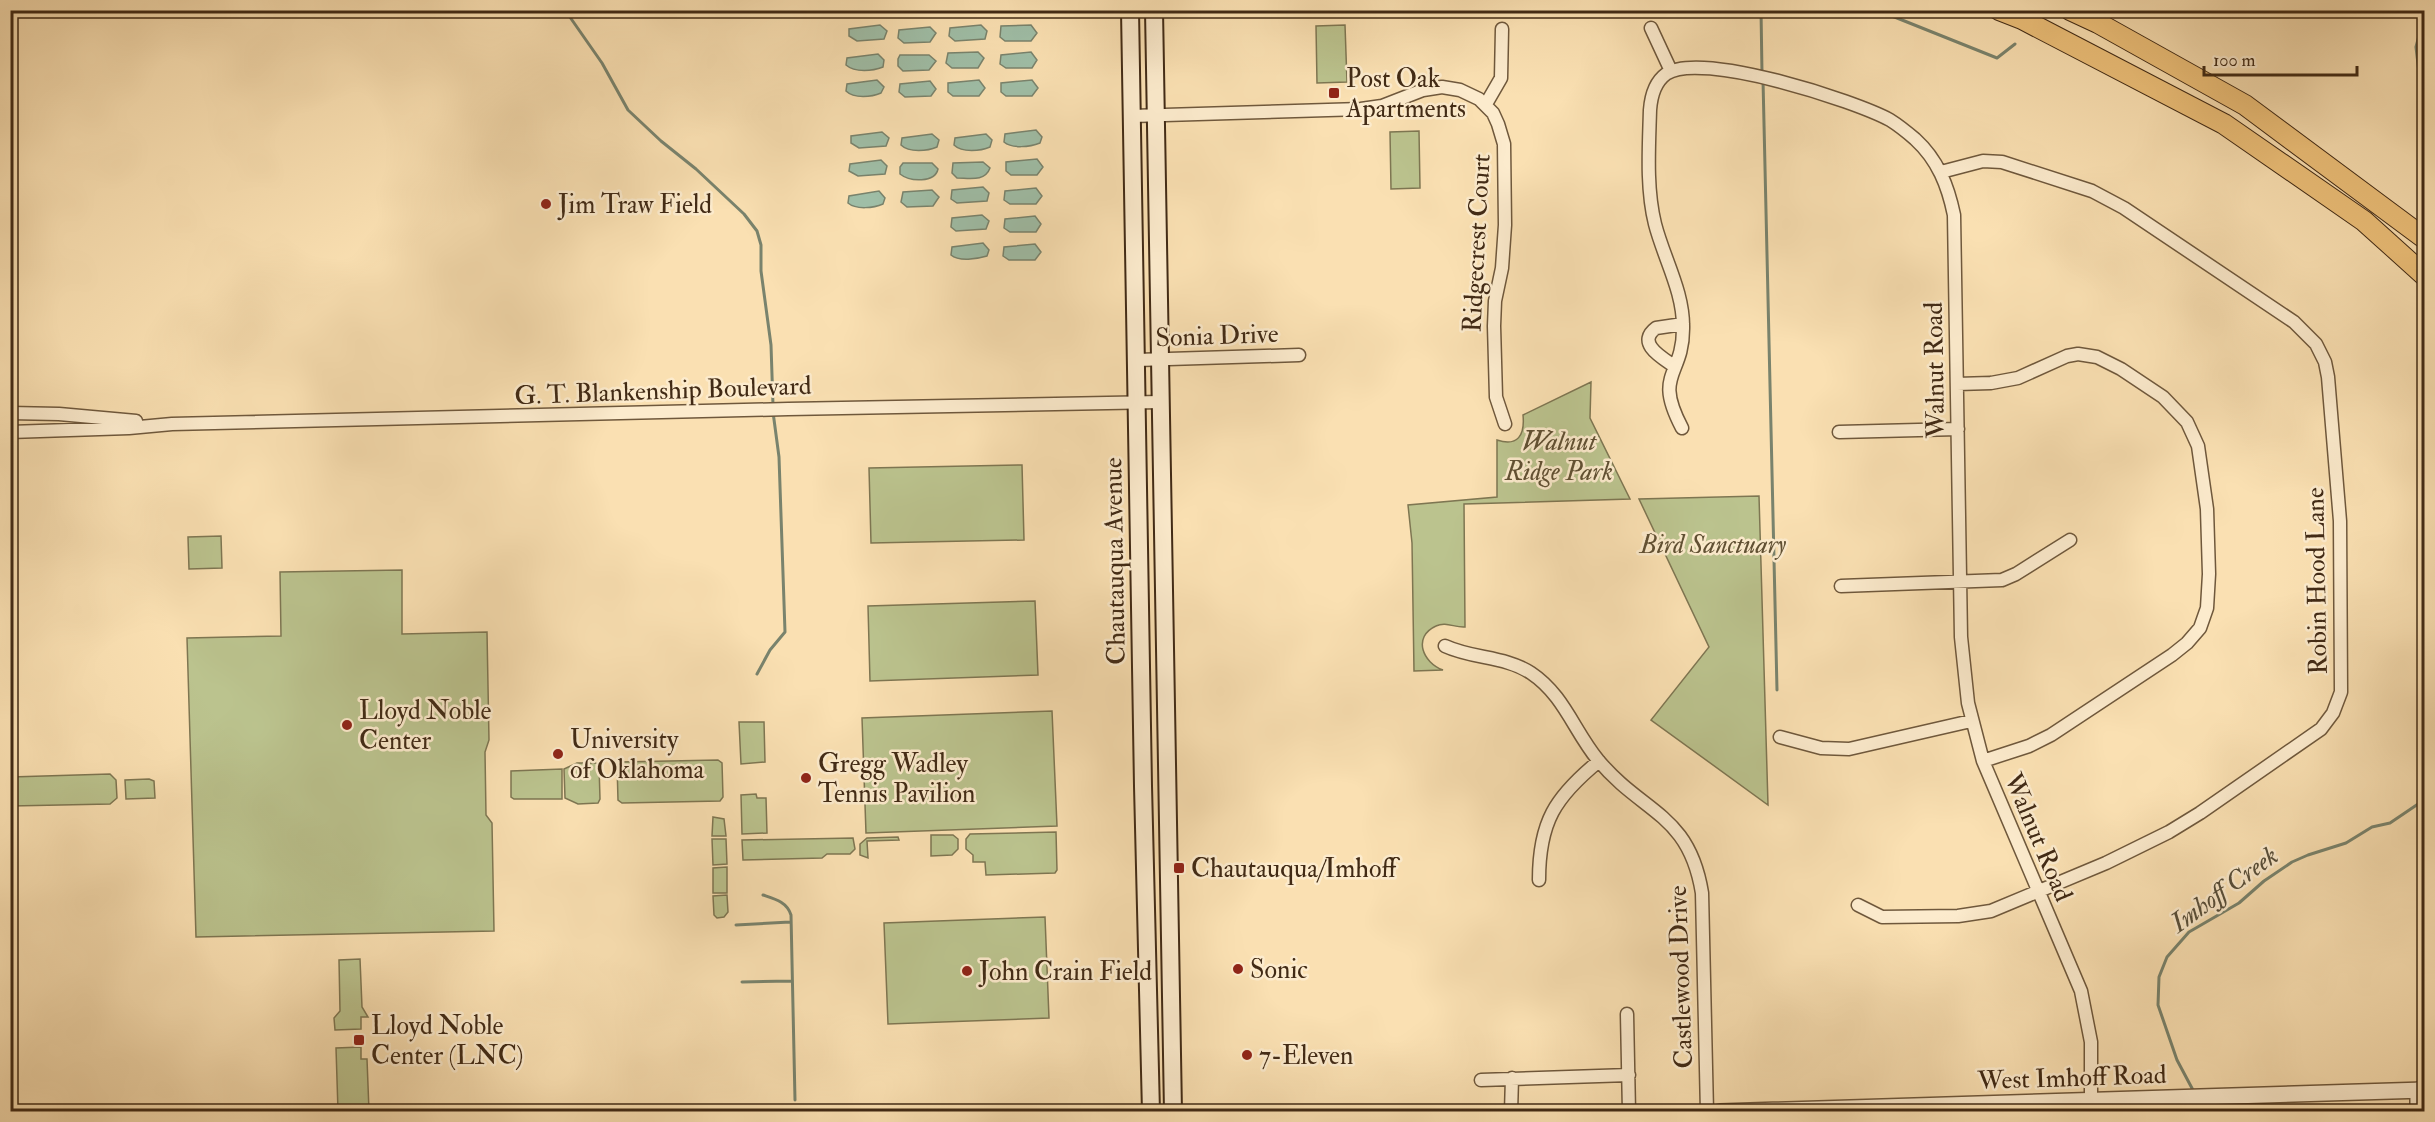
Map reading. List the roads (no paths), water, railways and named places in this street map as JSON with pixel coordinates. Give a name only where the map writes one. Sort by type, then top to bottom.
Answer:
[{"type":"highway","points":[[1999,10],[2022,19],[2224,124],[2364,221],[2424,275]]},
{"type":"highway","points":[[2070,10],[2098,23],[2245,105],[2424,238]]},
{"type":"main road","name":"Chautauqua Avenue","points":[[1130,10],[1151,1112]]},
{"type":"main road","name":"Chautauqua Avenue","points":[[1154,10],[1173,1112]]},
{"type":"street","points":[[1651,28],[1671,71],[1659,81],[1651,99],[1650,188],[1654,221],[1677,287],[1683,324],[1682,342],[1669,382],[1669,400],[1683,428]]},
{"type":"street","points":[[1132,116],[1361,109],[1382,106],[1422,90],[1442,87],[1460,90],[1485,104],[1501,78],[1502,29]]},
{"type":"street","name":"Walnut Road","points":[[1671,71],[1682,68],[1705,68],[1747,73],[1865,109],[1892,121],[1916,140],[1941,172],[1954,215],[1960,583],[1963,663],[1971,722],[1983,761],[2080,991],[2089,1021],[2091,1106]]},
{"type":"street","name":"Ridgecrest Court","points":[[1485,104],[1498,124],[1504,144],[1504,249],[1495,301],[1494,326],[1496,398],[1505,424]]},
{"type":"street","name":"Robin Hood Lane","points":[[1858,905],[1882,917],[1958,916],[1991,911],[2039,892],[2134,850],[2200,813],[2321,729],[2333,713],[2341,692],[2340,521],[2328,377],[2321,353],[2303,329],[2107,197],[2002,162],[1983,161],[1941,172]]},
{"type":"street","points":[[1674,366],[1653,351],[1648,338],[1656,328],[1683,324]]},
{"type":"street","name":"Sonia Drive","points":[[1137,360],[1299,355]]},
{"type":"street","points":[[1957,384],[2018,378],[2072,355],[2087,355],[2107,362],[2163,397],[2187,422],[2198,446],[2207,508],[2209,574],[2207,608],[2200,627],[2187,643],[2051,735],[2030,746],[1983,761]]},
{"type":"street","name":"G. T. Blankenship Boulevard","points":[[10,432],[129,428],[167,424],[1160,402]]},
{"type":"street","name":"G. T. Blankenship Boulevard","points":[[10,413],[59,414],[167,424]]},
{"type":"street","points":[[1839,432],[1958,429]]},
{"type":"street","points":[[1840,586],[1960,583],[2008,579],[2070,540]]},
{"type":"street","name":"Castlewood Drive","points":[[1445,646],[1463,654],[1489,657],[1517,665],[1546,684],[1562,703],[1599,760],[1675,828],[1694,858],[1698,870],[1703,910],[1707,1112]]},
{"type":"street","points":[[1780,737],[1821,748],[1849,749],[1971,722]]},
{"type":"street","points":[[1539,880],[1541,842],[1551,814],[1569,788],[1599,760]]},
{"type":"street","points":[[1628,1014],[1629,1112]]},
{"type":"street","points":[[1481,1080],[1629,1075]]},
{"type":"street","points":[[1511,1112],[1512,1078]]},
{"type":"street","points":[[2418,1112],[2421,1090]]},
{"type":"street","name":"West Imhoff Road","points":[[1720,1112],[2091,1106],[2174,1098],[2421,1090]]},
{"type":"waterway","points":[[565,10],[602,63],[628,110],[744,214],[757,231],[761,245],[761,271],[771,345],[773,405]]},
{"type":"waterway","points":[[1761,10],[1762,73]]},
{"type":"waterway","points":[[1877,10],[1997,58],[2015,44]]},
{"type":"waterway","name":"Imhoff Creek","points":[[2424,17],[2416,47],[2424,115]]},
{"type":"waterway","points":[[1763,80],[1777,690]]},
{"type":"waterway","name":"Imhoff Creek","points":[[2422,228],[2424,168]]},
{"type":"waterway","name":"Imhoff Creek","points":[[2423,246],[2424,264]]},
{"type":"waterway","points":[[757,674],[770,650],[785,632],[779,457],[773,412]]},
{"type":"waterway","name":"Imhoff Creek","points":[[2424,626],[2421,640],[2424,654]]},
{"type":"waterway","name":"Imhoff Creek","points":[[2194,1092],[2177,1060],[2158,1005],[2159,977],[2167,957],[2189,932],[2239,903],[2264,881],[2292,862],[2346,843],[2372,827],[2390,823],[2424,800]]},
{"type":"waterway","points":[[763,895],[784,904],[791,915],[795,1100]]},
{"type":"waterway","points":[[736,925],[790,922]]},
{"type":"waterway","points":[[742,982],[791,981]]},
{"type":"waterway","name":"Imhoff Creek","points":[[2201,1102],[2205,1112]]},
{"type":"place","name":"Post Oak Apartments","points":[[1334,93]]},
{"type":"place","name":"Jim Traw Field","points":[[546,204]]},
{"type":"place","name":"Lloyd Noble Center","points":[[347,725]]},
{"type":"place","name":"University of Oklahoma","points":[[558,754]]},
{"type":"place","name":"Gregg Wadley Tennis Pavilion","points":[[806,778]]},
{"type":"place","name":"Chautauqua/Imhoff","points":[[1179,868]]},
{"type":"place","name":"Sonic","points":[[1238,969]]},
{"type":"place","name":"John Crain Field","points":[[967,971]]},
{"type":"place","name":"Lloyd Noble Center (LNC)","points":[[359,1040]]},
{"type":"place","name":"7-Eleven","points":[[1247,1055]]},
{"type":"park label","name":"Walnut Ridge Park","points":[[1559,456]]},
{"type":"park label","name":"Bird Sanctuary","points":[[1713,544]]}]
